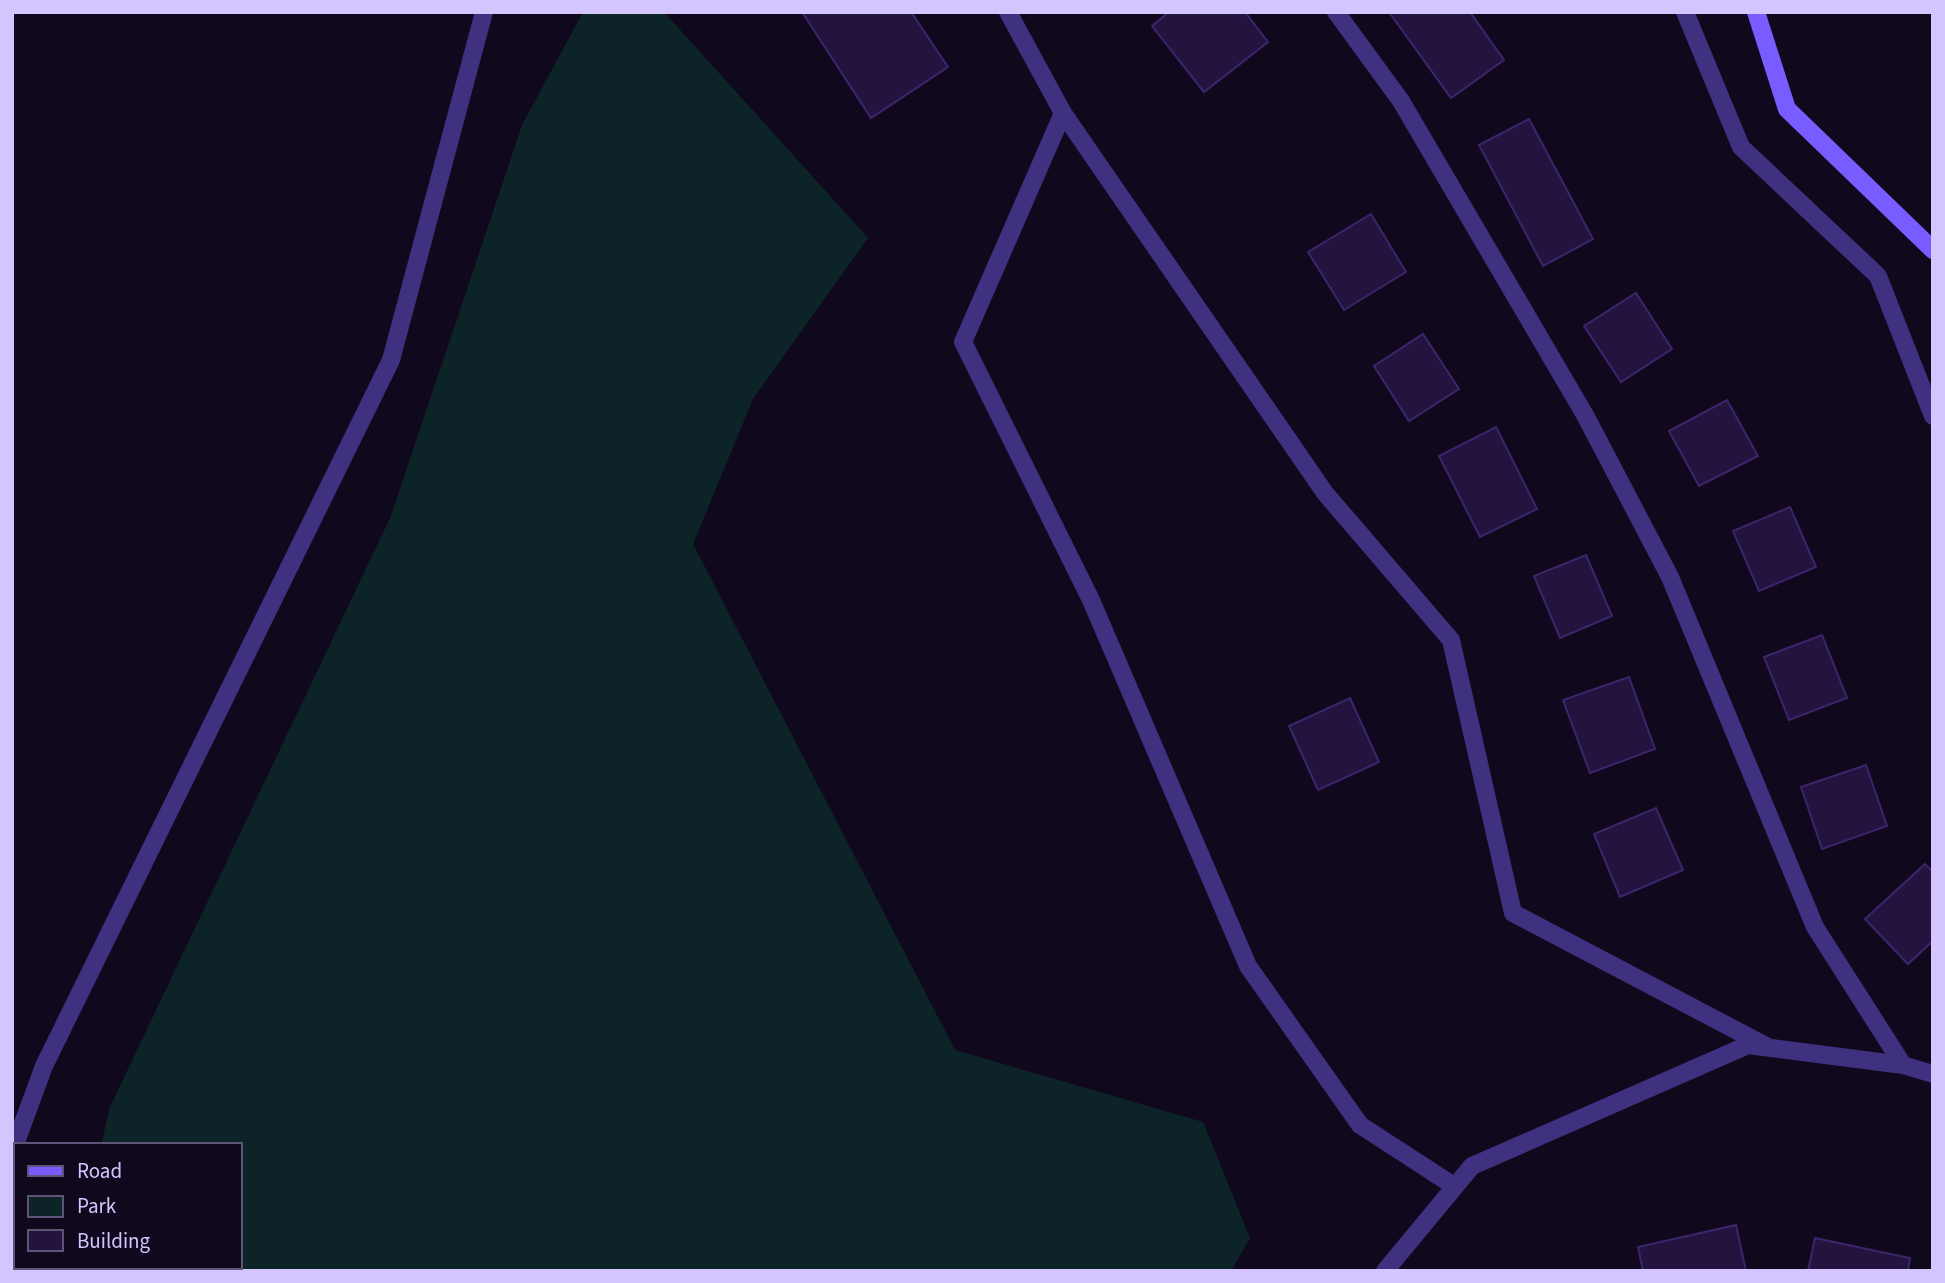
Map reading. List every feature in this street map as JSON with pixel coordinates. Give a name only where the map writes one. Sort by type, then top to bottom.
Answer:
[{"type":"street","points":[[16,1143],[44,1066],[391,360],[484,12]]},
{"type":"street","points":[[1008,12],[1063,113],[1325,493],[1451,640],[1513,913],[1766,1046]]},
{"type":"street","points":[[1336,12],[1401,101],[1585,415],[1670,577],[1815,927],[1903,1065]]},
{"type":"street","points":[[1685,12],[1741,148],[1878,276],[1933,416]]},
{"type":"street","points":[[1756,12],[1787,109],[1933,250]]},
{"type":"street","points":[[1063,113],[963,342],[1091,600],[1248,966],[1360,1125],[1454,1186]]},
{"type":"street","points":[[1385,1271],[1472,1166],[1748,1045],[1903,1065],[1933,1074]]},
{"type":"green space","points":[[583,12],[664,12],[868,238],[753,399],[693,544],[955,1050],[1203,1122],[1250,1238],[1231,1271],[70,1271],[242,1269],[242,1143],[101,1143],[110,1107],[391,516],[522,125]]},
{"type":"building","points":[[802,12],[911,12],[948,67],[871,118]]},
{"type":"building","points":[[1169,12],[1245,12],[1268,42],[1204,92],[1152,26]]},
{"type":"building","points":[[1389,12],[1470,12],[1504,60],[1451,98]]},
{"type":"building","points":[[1529,119],[1593,239],[1543,266],[1479,145]]},
{"type":"building","points":[[1371,214],[1406,272],[1344,310],[1308,252]]},
{"type":"building","points":[[1636,293],[1672,349],[1621,382],[1584,326]]},
{"type":"building","points":[[1423,334],[1459,389],[1409,421],[1374,366]]},
{"type":"building","points":[[1727,400],[1758,456],[1699,486],[1669,431]]},
{"type":"building","points":[[1496,427],[1537,509],[1480,537],[1439,456]]},
{"type":"building","points":[[1790,507],[1816,567],[1759,591],[1733,531]]},
{"type":"building","points":[[1586,555],[1612,616],[1560,638],[1534,576]]},
{"type":"building","points":[[1822,635],[1847,698],[1789,720],[1764,657]]},
{"type":"building","points":[[1629,677],[1655,749],[1590,773],[1563,700]]},
{"type":"building","points":[[1350,698],[1379,762],[1318,790],[1289,726]]},
{"type":"building","points":[[1866,765],[1887,826],[1822,849],[1801,787]]},
{"type":"building","points":[[1656,808],[1683,870],[1620,897],[1594,834]]},
{"type":"building","points":[[1925,864],[1933,872],[1933,941],[1908,964],[1865,919]]},
{"type":"building","points":[[1736,1225],[1746,1271],[1643,1271],[1638,1247]]},
{"type":"building","points":[[1815,1238],[1910,1258],[1908,1271],[1808,1271]]}]
